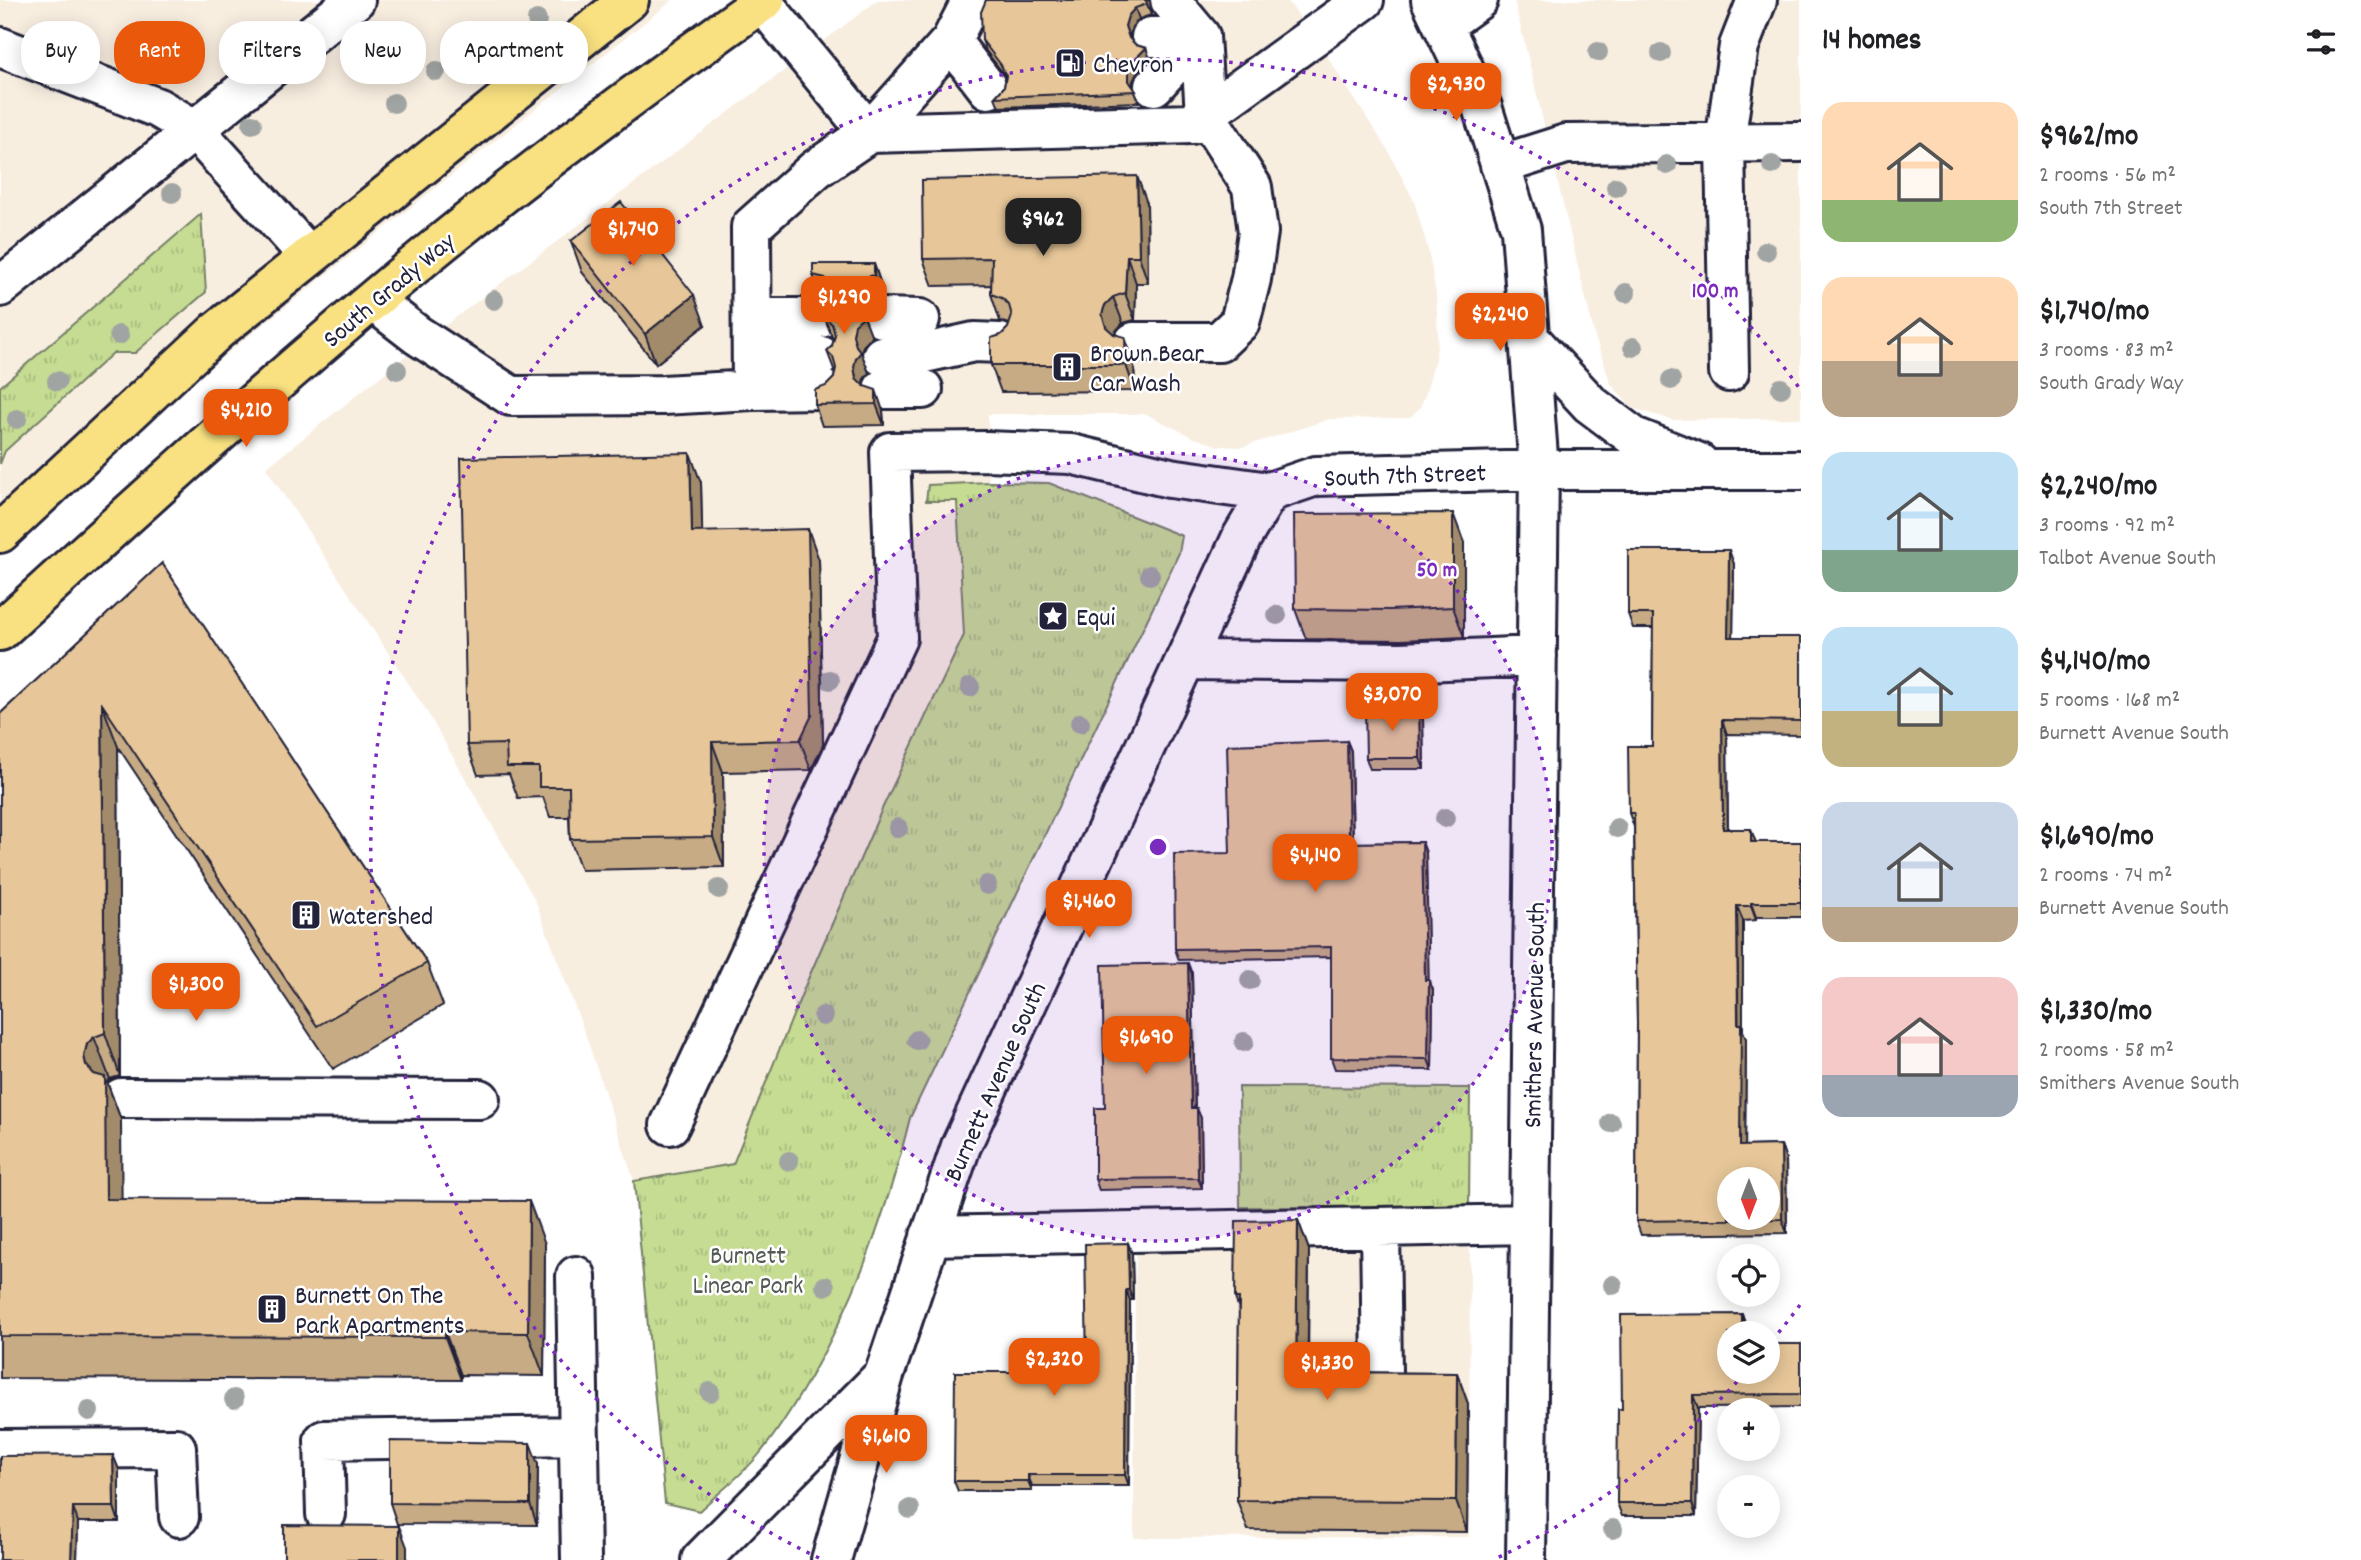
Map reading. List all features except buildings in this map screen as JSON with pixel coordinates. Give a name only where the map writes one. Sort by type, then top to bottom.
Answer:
[{"type":"main road","points":[[0,533],[217,331],[629,0]]},
{"type":"main road","name":"South Grady Way","points":[[0,631],[264,393],[428,254],[639,89],[764,1]]},
{"type":"street","points":[[0,287],[355,0]]},
{"type":"street","points":[[972,0],[969,40],[988,89]]},
{"type":"street","points":[[1133,342],[1219,342],[1240,322],[1251,279],[1258,232],[1252,187],[1205,114],[1200,36],[1171,0]]},
{"type":"street","points":[[869,133],[1192,124],[1364,0]]},
{"type":"street","points":[[1437,13],[1478,0]]},
{"type":"street","points":[[1729,372],[1726,142],[1738,46],[1757,0]]},
{"type":"street","points":[[764,1],[869,133]]},
{"type":"street","name":"Smithers Avenue South","points":[[1437,13],[1482,107],[1521,230],[1539,470],[1526,1560]]},
{"type":"street","points":[[1151,37],[1200,36]]},
{"type":"street","points":[[1154,86],[1200,36]]},
{"type":"street","points":[[752,354],[751,227],[817,169],[869,133],[969,40]]},
{"type":"street","points":[[0,47],[158,108],[194,129],[309,256]]},
{"type":"street","points":[[1500,165],[1566,144],[1801,142]]},
{"type":"street","points":[[373,301],[417,335],[511,396],[663,395],[752,354],[821,318]]},
{"type":"street","points":[[882,318],[921,354]]},
{"type":"street","points":[[1528,337],[1590,404],[1634,437],[1717,470]]},
{"type":"street","points":[[883,372],[921,354],[974,342],[1000,343]]},
{"type":"street","points":[[752,354],[822,372]]},
{"type":"street","name":"South 7th Street","points":[[670,1125],[897,638],[890,452],[1071,454],[1170,478],[1269,492],[1316,475],[1539,470],[1801,470]]},
{"type":"street","name":"Burnett Avenue South","points":[[831,1560],[884,1375],[961,1146],[1242,537],[1269,492]]},
{"type":"street","points":[[1186,660],[1401,662],[1537,656]]},
{"type":"street","points":[[121,1098],[480,1099]]},
{"type":"street","points":[[930,1236],[1530,1224]]},
{"type":"street","points":[[1380,1227],[1382,1373]]},
{"type":"street","points":[[576,1276],[582,1560]]},
{"type":"street","name":"Burnett Avenue South","points":[[701,1560],[884,1375]]},
{"type":"street","points":[[326,1514],[324,1440],[579,1436]]},
{"type":"street","points":[[0,1449],[176,1448],[179,1517]]},
{"type":"shaded area","points":[[0,0],[673,0],[588,67],[588,21],[440,21],[440,84],[567,84],[0,533]]},
{"type":"shaded area","points":[[878,0],[1287,0],[1314,36],[1389,152],[1414,201],[1428,249],[1436,293],[1436,356],[1420,407],[1407,418],[1330,419],[1242,447],[1219,446],[1194,438],[1146,414],[988,414],[989,482],[928,485],[926,501],[957,501],[964,635],[882,809],[805,986],[733,1164],[634,1181],[588,1042],[535,900],[426,710],[266,468],[423,342]]},
{"type":"shaded area","points":[[1514,0],[1801,0],[1801,418],[1672,420],[1632,408],[1611,384],[1595,337]]},
{"type":"shaded area","points":[[1137,1237],[1470,1242],[1469,1537],[1134,1538]]},
{"type":"green space","points":[[201,214],[206,292],[135,353],[113,353],[5,451],[0,464],[0,387]]},
{"type":"green space","name":"Burnett Linear Park","points":[[1049,483],[1182,536],[1179,553],[910,1118],[870,1251],[828,1345],[781,1425],[747,1468],[699,1511],[665,1503],[634,1181],[733,1164],[805,986],[882,809],[964,635],[957,501],[926,501],[928,485]]},
{"type":"green space","points":[[1239,1087],[1470,1088],[1469,1209],[1240,1207]]},
{"type":"place","name":"Chevron","points":[[1070,63]]},
{"type":"place","name":"Brown Bear Car Wash","points":[[1067,367]]},
{"type":"place","name":"Equi","points":[[1053,616]]},
{"type":"place","name":"Watershed","points":[[306,915]]},
{"type":"place","name":"Burnett On The Park Apartments","points":[[272,1309]]}]
